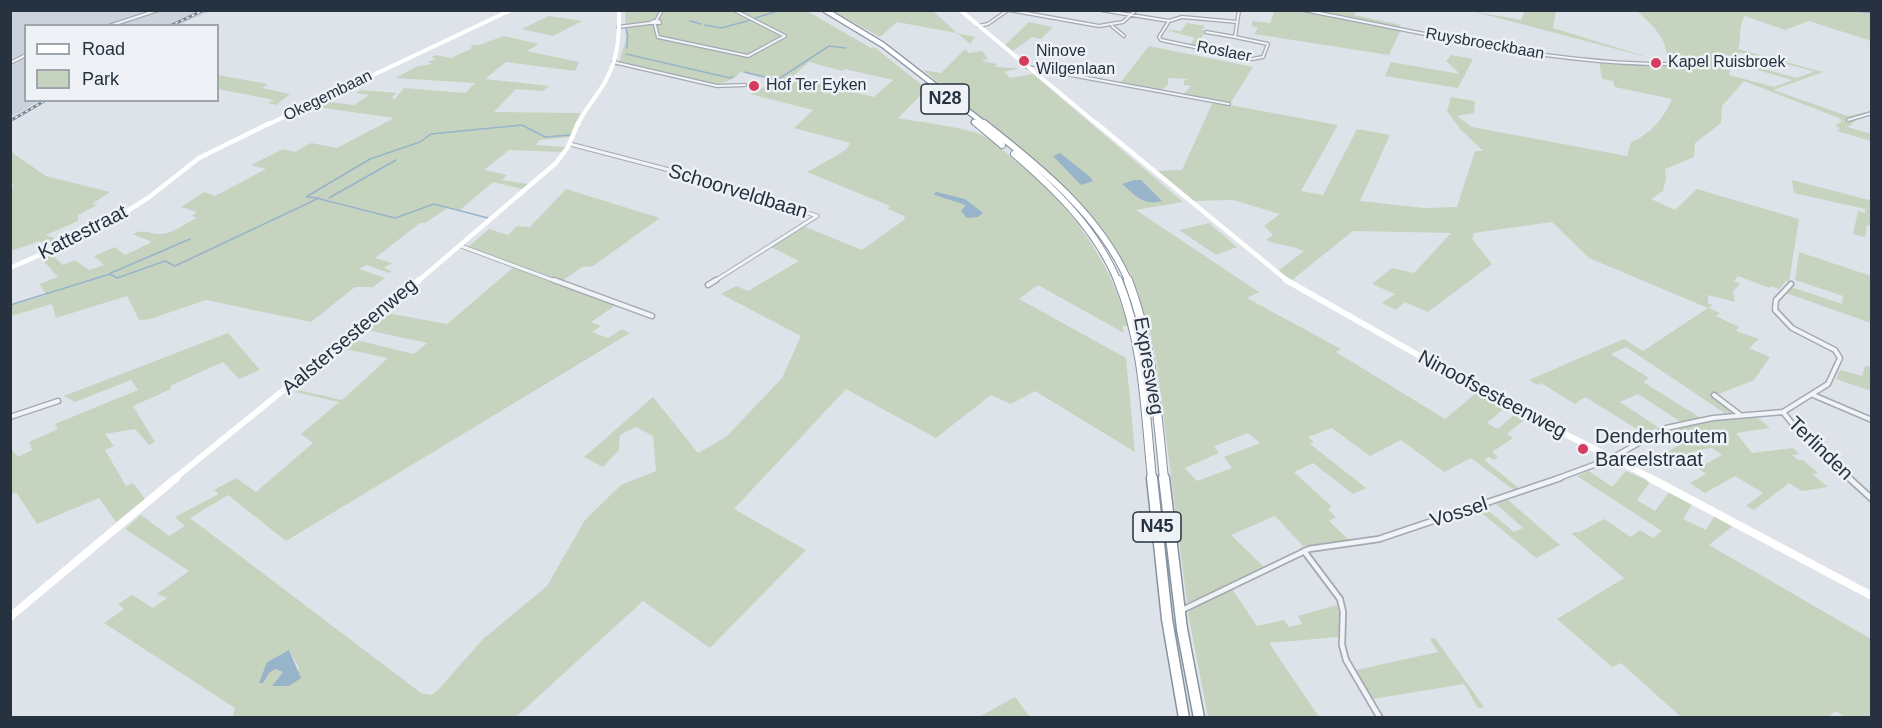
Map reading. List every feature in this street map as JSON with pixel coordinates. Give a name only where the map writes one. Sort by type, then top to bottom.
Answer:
[{"type":"highway","name":"Expresweg","points":[[817,10],[891,55],[1058,193],[1074,209],[1106,255],[1141,336],[1167,618],[1185,717]]},
{"type":"highway","name":"Expresweg","points":[[825,10],[865,32],[896,53],[1036,165],[1071,197],[1099,231],[1120,264],[1136,299],[1179,611],[1199,717]]},
{"type":"main road","name":"Okegembaan","points":[[153,193],[181,169],[199,158],[426,48],[511,10]]},
{"type":"main road","name":"Aalstersesteenweg","points":[[10,617],[138,509],[253,418],[461,246],[556,163],[570,144],[585,108],[605,83],[619,47],[619,10]]},
{"type":"main road","name":"Ninoofsesteenweg","points":[[960,10],[1282,278],[1483,392],[1872,596]]},
{"type":"main road","name":"Kattestraat","points":[[10,268],[56,251],[97,231],[153,193]]},
{"type":"street","points":[[115,24],[158,10]]},
{"type":"street","points":[[662,10],[656,23],[658,37],[748,56],[785,37],[734,10]]},
{"type":"street","points":[[979,26],[988,24],[1009,10],[1094,26],[1112,26],[1123,22],[1136,10]]},
{"type":"street","name":"Roslaer","points":[[1101,10],[1169,21],[1182,17],[1238,22]]},
{"type":"street","name":"Roslaer","points":[[1235,37],[1239,10]]},
{"type":"street","name":"Ruysbroeckbaan","points":[[1303,10],[1570,59],[1616,64],[1668,64]]},
{"type":"street","name":"Roslaer","points":[[1169,21],[1159,36],[1161,40],[1254,59],[1263,57],[1268,46],[1267,43],[1206,32]]},
{"type":"street","points":[[618,27],[656,23]]},
{"type":"street","points":[[1112,26],[1124,36]]},
{"type":"street","points":[[10,63],[24,56]]},
{"type":"street","points":[[613,62],[717,86],[745,85]]},
{"type":"street","points":[[1027,67],[1229,104]]},
{"type":"street","points":[[1848,120],[1872,113]]},
{"type":"street","name":"Schoorveldbaan","points":[[570,144],[723,184],[817,216],[708,285]]},
{"type":"street","points":[[461,246],[652,316]]},
{"type":"street","name":"Terlinden","points":[[1791,284],[1776,300],[1774,310],[1799,333],[1830,347],[1840,355],[1837,369],[1828,384],[1783,412],[1799,432],[1872,499]]},
{"type":"street","points":[[1714,395],[1739,415]]},
{"type":"street","points":[[1813,395],[1872,420]]},
{"type":"street","points":[[10,417],[58,401]]},
{"type":"street","name":"Vossel","points":[[1179,611],[1304,551],[1315,547],[1379,539],[1525,491],[1610,459],[1666,428],[1739,415],[1783,412]]},
{"type":"street","points":[[1304,551],[1340,600],[1343,607],[1342,642],[1345,656],[1380,717]]},
{"type":"shaded area","points":[[10,11],[212,11],[180,24],[24,24],[24,102],[37,102],[11,117]]},
{"type":"green space","points":[[1275,10],[1357,11],[1354,15],[1401,25],[1398,28],[1401,29],[1389,55],[1254,34],[1258,28],[1251,26],[1253,21],[1270,23]]},
{"type":"green space","points":[[625,11],[807,11],[871,48],[874,47],[927,89],[898,118],[968,130],[995,143],[1033,176],[1069,213],[1098,254],[1110,277],[1128,326],[1122,326],[1124,333],[1038,285],[1019,299],[1126,358],[1135,452],[1035,391],[1011,404],[991,395],[936,438],[846,389],[734,509],[806,550],[710,648],[643,601],[516,717],[233,717],[235,708],[104,623],[124,609],[118,604],[132,595],[153,608],[167,598],[157,594],[189,571],[125,529],[141,515],[169,536],[185,526],[175,517],[219,494],[214,490],[236,478],[256,492],[313,443],[301,434],[339,402],[295,392],[298,390],[342,400],[388,358],[345,349],[356,340],[414,354],[427,343],[367,330],[387,313],[447,324],[514,267],[616,305],[591,322],[601,326],[592,332],[608,338],[622,329],[630,333],[286,541],[228,495],[190,518],[421,693],[431,695],[483,639],[547,586],[585,520],[621,485],[656,471],[653,436],[636,427],[620,435],[619,450],[603,467],[584,457],[653,397],[698,453],[726,437],[782,378],[801,336],[721,294],[736,286],[748,291],[799,261],[771,247],[803,226],[862,250],[905,219],[904,216],[888,209],[890,206],[807,172],[846,150],[850,143],[794,128],[813,110],[750,94],[776,81],[741,72],[733,79],[716,85],[619,62],[626,40]],"holes":[[[809,62],[842,71],[845,69],[893,80],[874,97],[792,77]],[[289,650],[299,668],[289,686],[273,685],[283,671],[276,669],[269,673],[267,662]]]},
{"type":"green space","points":[[833,11],[933,11],[957,33],[897,22],[880,37]]},
{"type":"green space","points":[[1472,11],[1521,20],[1525,11],[1556,11],[1553,28],[1654,59]]},
{"type":"green space","points":[[1637,11],[1871,11],[1871,41],[1809,21],[1785,30],[1745,16],[1738,49],[1823,72],[1773,90],[1848,116],[1871,111],[1871,114],[1859,118],[1848,127],[1871,134],[1871,141],[1837,131],[1840,128],[1835,126],[1842,121],[1839,118],[1744,81],[1722,106],[1721,123],[1695,143],[1694,157],[1665,169],[1666,179],[1663,191],[1651,199],[1675,210],[1697,189],[1799,219],[1789,282],[1786,281],[1779,289],[1771,286],[1770,288],[1738,276],[1734,281],[1740,284],[1733,291],[1735,302],[1708,295],[1708,303],[1712,305],[1709,308],[1720,313],[1716,316],[1739,327],[1736,331],[1759,339],[1749,348],[1770,357],[1754,380],[1714,396],[1736,413],[1726,414],[1626,347],[1611,354],[1649,378],[1643,382],[1701,418],[1681,422],[1638,394],[1620,402],[1658,427],[1645,434],[1585,397],[1575,404],[1541,383],[1538,385],[1529,380],[1624,339],[1643,351],[1708,308],[1589,258],[1552,222],[1474,233],[1472,239],[1492,264],[1428,312],[1405,302],[1396,310],[1382,303],[1395,294],[1372,284],[1392,268],[1414,273],[1451,233],[1353,231],[1292,280],[1278,271],[1304,251],[1266,240],[1273,235],[1264,226],[1280,214],[1233,200],[1191,201],[1155,171],[1182,170],[1213,102],[1338,125],[1301,191],[1323,195],[1357,129],[1390,135],[1360,201],[1424,208],[1457,207],[1475,151],[1483,151],[1460,129],[1447,111],[1451,97],[1475,101],[1474,113],[1457,116],[1472,127],[1627,156],[1631,142],[1645,135],[1656,125],[1672,99],[1615,87],[1613,81],[1602,79],[1599,61],[1677,66],[1668,64],[1665,47],[1659,34]],"holes":[[[1740,52],[1813,71],[1813,72],[1797,78],[1735,61]],[[1740,65],[1792,80],[1793,80],[1774,87],[1729,75],[1731,66]]]},
{"type":"green space","points":[[549,16],[582,21],[553,36],[522,29]]},
{"type":"green space","points":[[1029,22],[1053,27],[1041,39],[1032,37],[1013,51],[1005,45]]},
{"type":"green space","points":[[1187,23],[1205,26],[1202,30],[1209,34],[1204,34],[1195,46],[1190,45],[1195,38],[1166,30],[1181,31]]},
{"type":"green space","points":[[957,33],[975,37],[970,44]]},
{"type":"green space","points":[[504,36],[539,44],[527,51],[579,62],[575,71],[506,62],[485,79],[549,86],[543,91],[516,89],[494,112],[580,113],[570,137],[540,140],[535,145],[566,147],[561,152],[509,150],[484,170],[507,175],[502,180],[528,184],[522,189],[493,182],[460,210],[449,207],[425,223],[420,223],[375,258],[392,263],[384,268],[392,271],[389,273],[367,265],[359,269],[385,278],[373,287],[355,287],[311,322],[206,300],[150,319],[139,320],[127,296],[56,318],[52,304],[11,316],[11,305],[47,295],[39,284],[58,277],[41,258],[51,254],[63,265],[75,260],[89,270],[104,265],[94,256],[115,247],[125,255],[152,242],[133,234],[144,232],[165,234],[174,230],[197,218],[192,216],[197,212],[181,207],[204,192],[215,196],[266,169],[251,165],[283,149],[295,152],[311,143],[337,148],[394,118],[310,106],[321,101],[354,105],[369,95],[356,93],[361,90],[397,93],[391,98],[395,99],[404,88],[465,93],[475,83],[395,78],[418,66],[432,64],[428,62],[436,59],[431,57],[436,55],[451,58],[471,49],[472,46],[468,45],[479,45]]},
{"type":"green space","points":[[1149,46],[1253,67],[1230,104],[1183,95],[1191,86],[1184,85],[1184,81],[1188,79],[1168,78],[1168,84],[1161,91],[1120,83]]},
{"type":"green space","points":[[965,49],[969,53],[982,51],[988,59],[981,61],[997,64],[995,67],[1019,68],[1004,72],[1010,78],[1033,74],[1183,202],[1136,210],[1259,292],[1247,298],[1341,349],[1336,352],[1445,419],[1476,393],[1505,408],[1487,423],[1498,429],[1515,414],[1525,419],[1507,434],[1513,438],[1492,452],[1498,457],[1494,460],[1489,457],[1484,460],[1520,489],[1515,491],[1471,458],[1444,472],[1401,440],[1370,456],[1332,428],[1308,437],[1314,442],[1310,444],[1366,488],[1353,494],[1313,463],[1294,472],[1332,507],[1328,509],[1336,517],[1329,521],[1350,541],[1303,546],[1275,516],[1231,535],[1265,568],[1187,603],[1157,365],[1150,331],[1130,273],[1102,228],[1071,193],[923,70],[941,73]],"holes":[[[1248,433],[1260,443],[1224,457],[1232,468],[1197,481],[1185,468],[1219,453],[1214,446]]]},
{"type":"green space","points":[[1451,55],[1473,59],[1458,88],[1385,76],[1391,62],[1460,74],[1446,61]]},
{"type":"green space","points":[[219,75],[268,84],[262,88],[290,94],[276,105],[268,103],[274,100],[219,89]]},
{"type":"green space","points":[[11,152],[46,176],[110,192],[92,204],[97,205],[78,215],[78,221],[46,235],[59,240],[49,245],[39,241],[11,251],[10,187],[14,185],[11,183]]},
{"type":"green space","points":[[1792,180],[1869,200],[1871,196],[1871,226],[1867,225],[1865,237],[1853,234],[1858,211],[1865,213],[1865,209],[1794,193]]},
{"type":"green space","points":[[566,189],[660,218],[593,266],[582,267],[562,281],[468,247],[489,229],[508,235],[517,226],[530,227]]},
{"type":"green space","points":[[1209,223],[1237,247],[1216,255],[1179,230]]},
{"type":"green space","points":[[1799,252],[1871,276],[1871,323],[1786,293],[1791,287],[1842,304],[1843,296],[1795,280]]},
{"type":"green space","points":[[228,333],[260,370],[239,379],[223,362],[133,406],[155,442],[149,445],[135,429],[105,434],[114,446],[105,450],[126,486],[133,483],[145,499],[116,522],[99,498],[37,524],[16,492],[11,494],[11,449],[18,457],[32,450],[29,442],[58,429],[55,424],[138,390],[131,380],[75,402],[64,396]]},
{"type":"green space","points":[[1865,366],[1871,367],[1871,391],[1836,379],[1840,370],[1862,376]]},
{"type":"green space","points":[[1754,415],[1770,428],[1736,433],[1752,453],[1793,448],[1799,454],[1792,455],[1798,460],[1803,460],[1818,473],[1812,474],[1828,487],[1802,491],[1789,483],[1754,510],[1746,506],[1763,493],[1735,476],[1705,493],[1690,483],[1706,474],[1698,468],[1722,455],[1712,448],[1694,451],[1666,468],[1652,460],[1681,444],[1661,432],[1698,422]]},
{"type":"green space","points":[[1589,471],[1612,487],[1626,471],[1650,482],[1637,500],[1655,511],[1669,492],[1692,504],[1683,519],[1706,530],[1715,515],[1734,525],[1709,545],[1871,639],[1871,717],[1845,717],[1835,711],[1828,718],[1681,717],[1621,663],[1612,667],[1557,619],[1624,578],[1571,533],[1580,532],[1604,519],[1631,537],[1640,530],[1653,538],[1662,531],[1577,476]]},
{"type":"green space","points":[[1508,500],[1560,545],[1536,558],[1478,510],[1485,508],[1514,532],[1523,528],[1496,504]]},
{"type":"green space","points":[[1232,589],[1257,626],[1284,620],[1289,627],[1302,624],[1298,616],[1337,605],[1340,618],[1338,637],[1269,643],[1319,717],[1208,717],[1188,613],[1193,607]]},
{"type":"green space","points":[[1435,638],[1484,707],[1478,708],[1464,684],[1372,699],[1356,670],[1438,652],[1430,639]]},
{"type":"green space","points":[[1015,697],[1030,717],[979,717]]},
{"type":"water","points":[[1060,153],[1093,181],[1081,185],[1053,156]]},
{"type":"water","points":[[1141,180],[1162,201],[1145,201],[1122,184]]},
{"type":"water","points":[[934,193],[965,199],[983,213],[978,217],[967,218],[961,211],[966,205],[935,195]]},
{"type":"water","points":[[289,650],[301,678],[289,686],[272,686],[283,672],[276,669],[269,673],[263,683],[259,683],[267,662]]},
{"type":"waterway","points":[[755,18],[781,10]]},
{"type":"waterway","points":[[1848,10],[1872,13]]},
{"type":"waterway","points":[[705,25],[721,28],[751,20]]},
{"type":"waterway","points":[[690,21],[701,24]]},
{"type":"waterway","points":[[626,28],[628,38]]},
{"type":"waterway","points":[[627,39],[627,48]]},
{"type":"waterway","points":[[744,72],[777,80],[829,46],[846,48]]},
{"type":"waterway","points":[[626,54],[730,78],[733,76]]},
{"type":"waterway","points":[[10,305],[110,274],[117,278],[165,261],[175,266],[319,198],[306,197],[370,159],[420,142],[431,134],[522,125],[545,137],[570,135]]},
{"type":"waterway","points":[[329,198],[396,160]]},
{"type":"waterway","points":[[320,199],[395,218],[434,204],[488,218]]},
{"type":"waterway","points":[[111,273],[190,239]]},
{"type":"railway","points":[[174,24],[204,10]]},
{"type":"railway","points":[[10,121],[43,102]]},
{"type":"place","name":"Ninove Wilgenlaan","points":[[1024,61]]},
{"type":"place","name":"Kapel Ruisbroek","points":[[1656,63]]},
{"type":"place","name":"Hof Ter Eyken","points":[[754,86]]},
{"type":"place","name":"Denderhoutem Bareelstraat","points":[[1583,449]]}]
